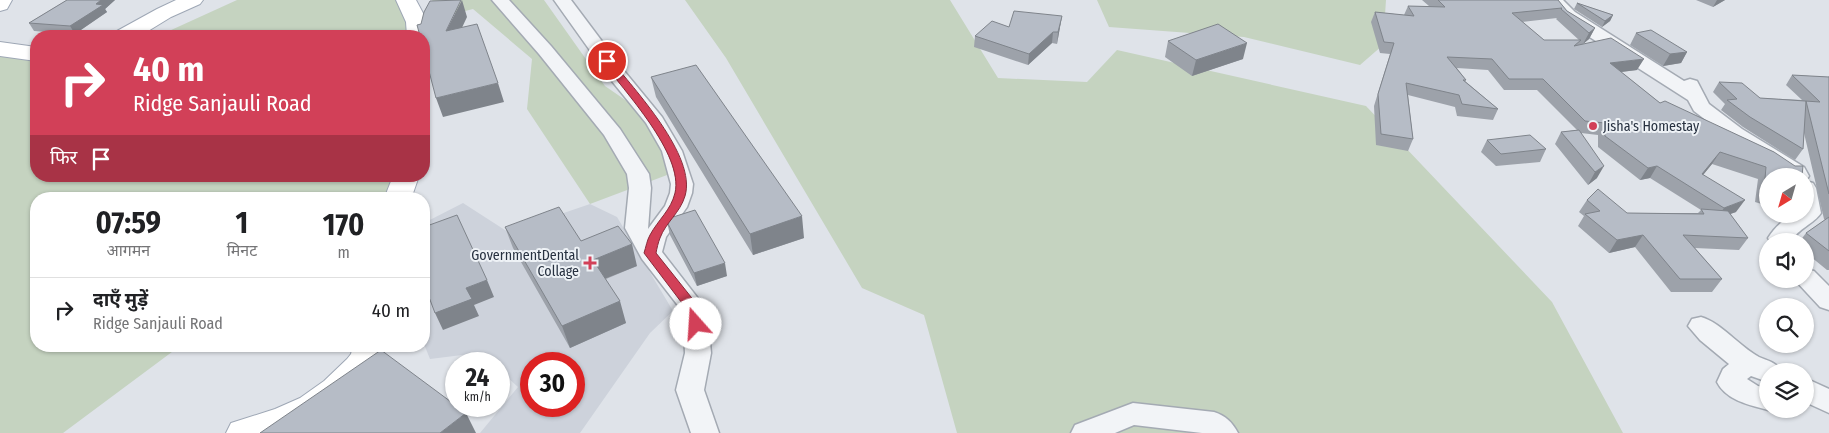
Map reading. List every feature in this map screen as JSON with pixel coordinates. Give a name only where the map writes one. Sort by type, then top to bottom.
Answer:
[{"type":"main road","points":[[0,4],[2,0]]},
{"type":"main road","points":[[134,30],[164,13],[193,0]]},
{"type":"main road","points":[[406,0],[416,22],[417,30]]},
{"type":"main road","points":[[0,49],[30,53]]},
{"type":"main road","points":[[243,433],[284,422],[312,409],[336,390],[363,364],[368,352]]},
{"type":"street","points":[[500,0],[545,50],[613,133],[634,165],[638,174],[640,188],[636,228],[650,253],[695,310],[698,352],[690,390],[705,433]]},
{"type":"street","points":[[562,0],[618,76],[655,121],[672,151],[682,184],[681,193],[676,207],[655,236],[650,253]]},
{"type":"street","points":[[1554,0],[1569,16],[1620,50],[1693,91],[1701,107],[1716,119],[1790,168]]},
{"type":"street","points":[[1785,233],[1796,223]]},
{"type":"street","points":[[1814,286],[1829,301]]},
{"type":"street","points":[[1701,326],[1729,352],[1758,368]]},
{"type":"street","points":[[1758,368],[1732,376],[1730,382],[1750,395],[1759,397]]},
{"type":"street","points":[[1085,433],[1133,414],[1214,423],[1224,433]]},
{"type":"shaded area","points":[[463,203],[508,232],[590,204],[617,217],[673,311],[650,333],[580,433],[480,433],[493,417],[510,417],[510,397],[518,387],[510,380],[510,352],[445,352],[445,357],[430,359],[427,352],[430,352],[430,220]]},
{"type":"green space","points":[[237,0],[397,0],[418,22],[415,30],[171,30]]},
{"type":"green space","points":[[432,0],[544,0],[605,86],[660,124],[675,172],[590,204],[527,109],[532,59],[473,9],[446,16]]},
{"type":"green space","points":[[685,0],[950,0],[998,78],[1087,82],[1117,50],[1366,106],[1552,302],[1623,433],[957,433],[924,315],[862,288],[726,58]]},
{"type":"green space","points":[[1097,0],[1386,0],[1383,45],[1360,65],[1244,37],[1109,27]]},
{"type":"green space","points":[[0,54],[30,59],[30,182],[400,182],[400,185],[391,192],[30,192],[30,352],[172,352],[63,433],[0,433]]},
{"type":"building","points":[[67,0],[101,0],[96,4],[103,5],[70,26],[29,23]]},
{"type":"building","points":[[461,0],[446,31],[477,24],[498,83],[436,98],[430,75],[430,30],[418,30],[417,25],[421,24],[424,12],[430,1]]},
{"type":"building","points":[[1438,0],[1558,0],[1567,11],[1595,28],[1589,33],[1562,8],[1512,13],[1544,40],[1581,40],[1574,46],[1611,38],[1644,59],[1610,63],[1660,103],[1665,101],[1774,152],[1795,166],[1803,166],[1803,168],[1766,168],[1720,152],[1702,174],[1745,200],[1724,208],[1657,166],[1648,168],[1605,136],[1605,123],[1585,121],[1543,79],[1509,79],[1492,59],[1447,57],[1466,80],[1463,80],[1498,109],[1462,104],[1459,95],[1406,83],[1413,139],[1381,134],[1378,94],[1394,43],[1384,42],[1375,12],[1414,16],[1408,6],[1445,7]]},
{"type":"building","points":[[1577,3],[1613,15],[1605,21]]},
{"type":"building","points":[[1014,11],[1062,16],[1058,32],[1053,32],[1029,54],[975,36],[992,21],[1009,27]]},
{"type":"building","points":[[1218,24],[1247,43],[1196,60],[1168,41]]},
{"type":"building","points":[[1651,30],[1687,52],[1670,54],[1636,33]]},
{"type":"building","points":[[696,65],[802,216],[750,234],[651,77]]},
{"type":"building","points":[[1792,75],[1829,77],[1829,194],[1806,101],[1820,102]]},
{"type":"building","points":[[1719,82],[1742,83],[1760,98],[1806,101],[1803,149],[1750,117],[1727,100],[1737,99]]},
{"type":"building","points":[[1579,130],[1604,166],[1595,172],[1561,132]]},
{"type":"building","points":[[1530,135],[1546,149],[1501,154],[1487,140]]},
{"type":"building","points":[[1598,189],[1627,213],[1704,214],[1701,209],[1728,211],[1748,238],[1683,235],[1722,279],[1680,279],[1643,235],[1617,240],[1585,214],[1600,211],[1587,200]]},
{"type":"building","points":[[559,207],[581,241],[618,226],[632,244],[593,260],[620,301],[562,326],[505,227]]},
{"type":"building","points":[[695,210],[725,263],[694,273],[667,222],[670,218]]},
{"type":"building","points":[[457,215],[487,280],[466,288],[472,299],[435,313],[430,300],[430,225]]},
{"type":"building","points":[[1829,217],[1829,251],[1814,239],[1814,233],[1806,233]]},
{"type":"building","points":[[378,352],[384,352],[445,397],[445,417],[461,417],[440,433],[260,433]]},
{"type":"place","name":"Jisha's Homestay","points":[[1593,126]]},
{"type":"place","name":"GovernmentDental Collage","points":[[590,263]]},
{"type":"route","points":[[607,61],[655,121],[672,151],[680,174],[681,193],[676,207],[655,236],[650,253],[695,310],[696,324]]}]
